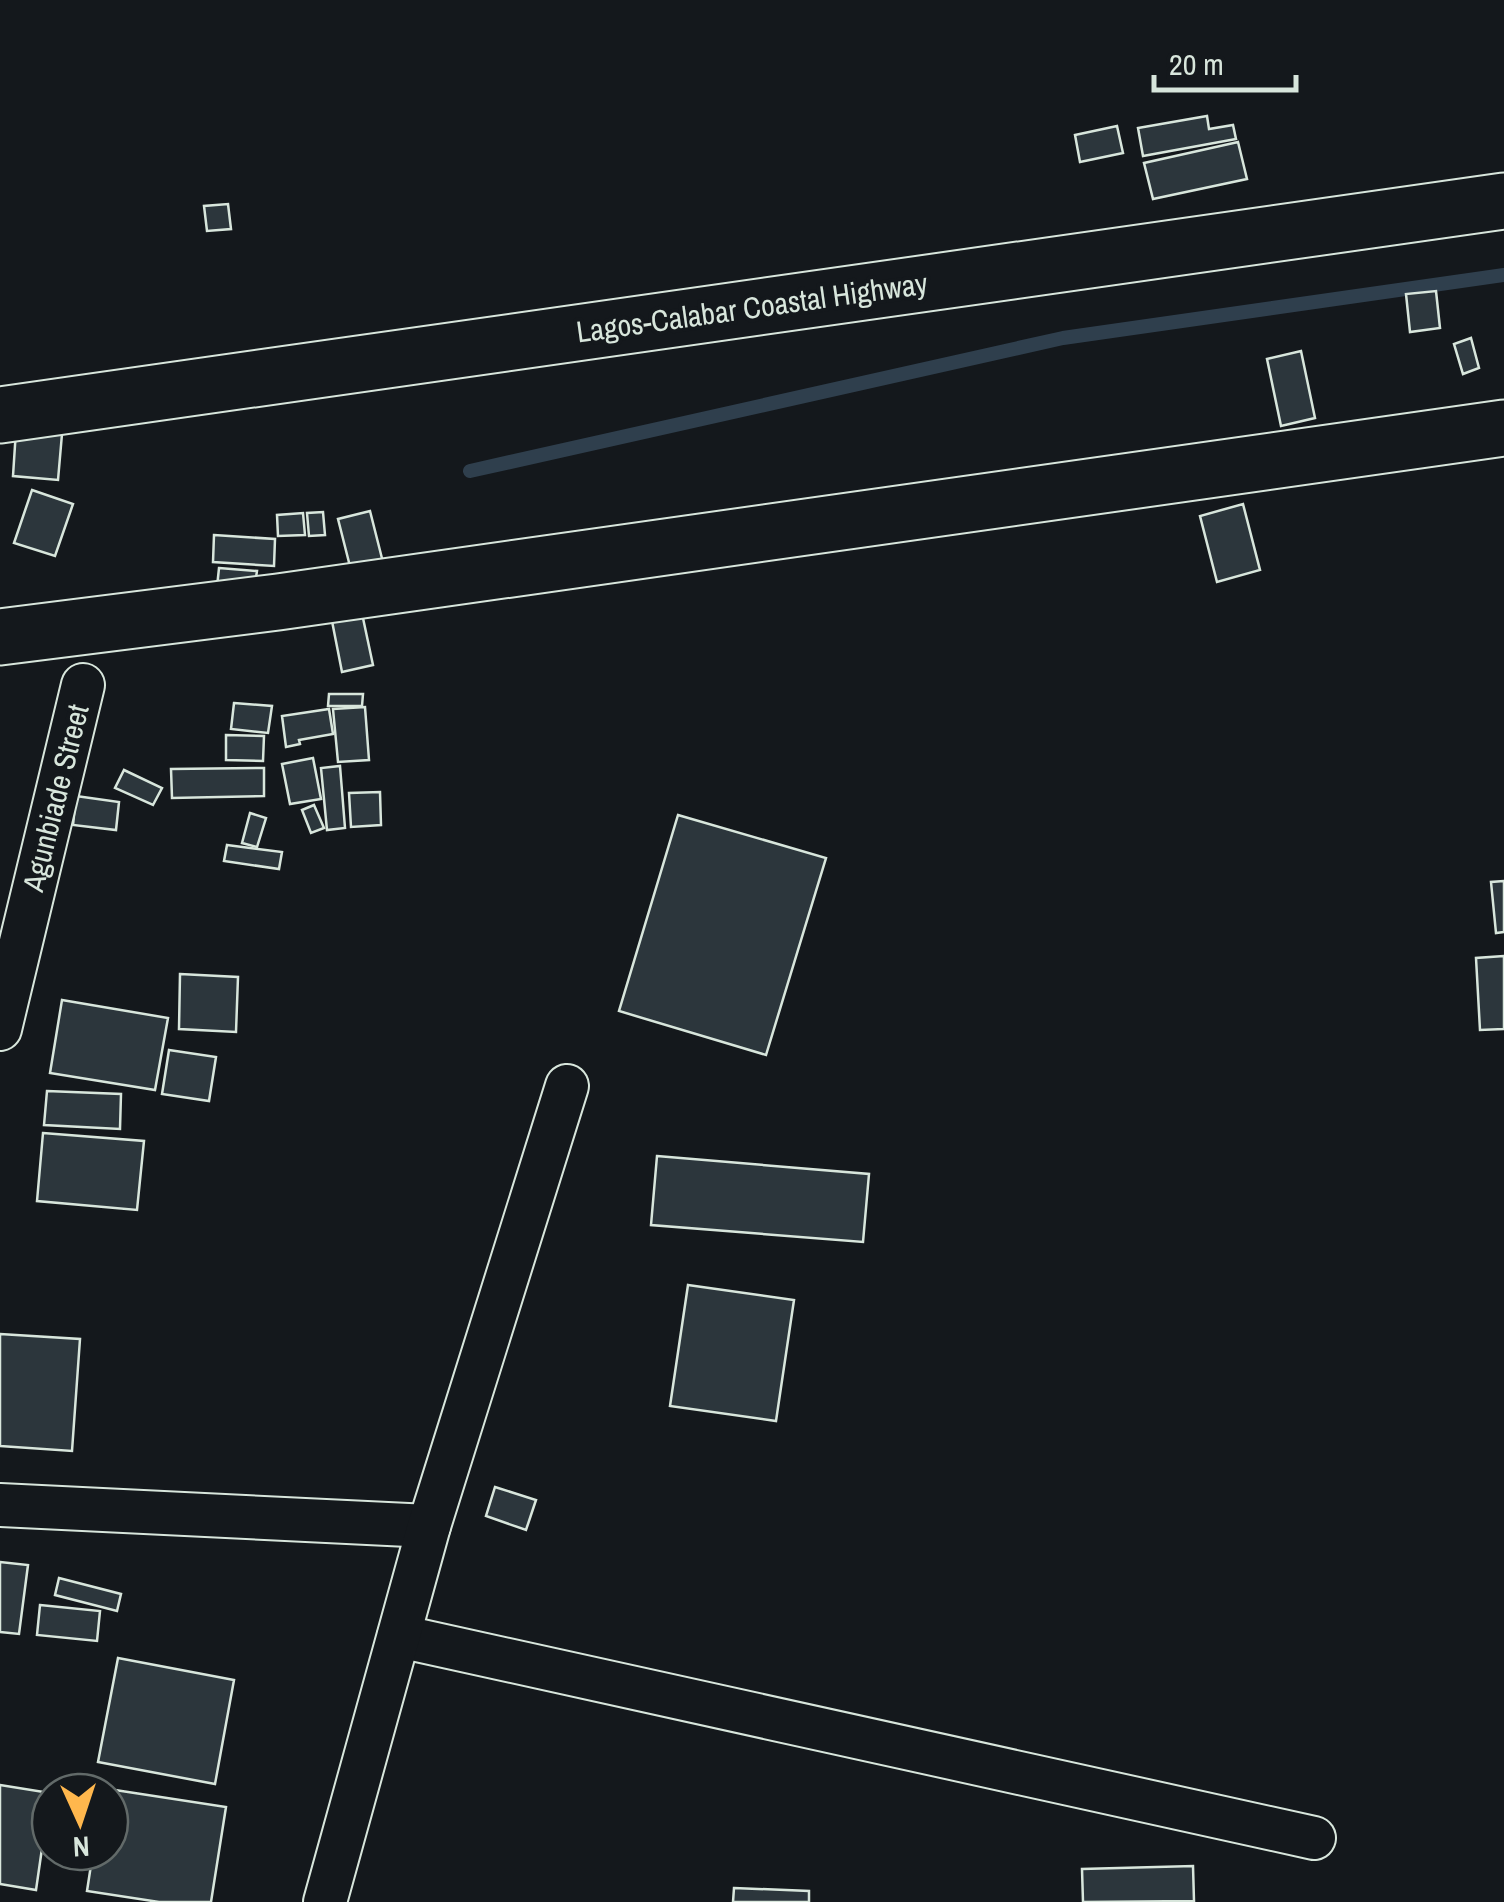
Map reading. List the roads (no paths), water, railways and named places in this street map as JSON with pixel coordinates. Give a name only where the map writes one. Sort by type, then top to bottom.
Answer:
[{"type":"highway","name":"Lagos-Calabar Coastal Highway","points":[[0,415],[1504,201]]},
{"type":"highway","points":[[0,637],[278,602],[1504,428]]},
{"type":"street","name":"Agunbiade Street","points":[[0,1029],[83,684]]},
{"type":"street","points":[[325,1902],[429,1526],[568,1086]]},
{"type":"street","points":[[0,1505],[429,1526]]},
{"type":"street","points":[[398,1636],[1314,1838]]},
{"type":"waterway","points":[[470,471],[1063,338],[1504,275]]}]
